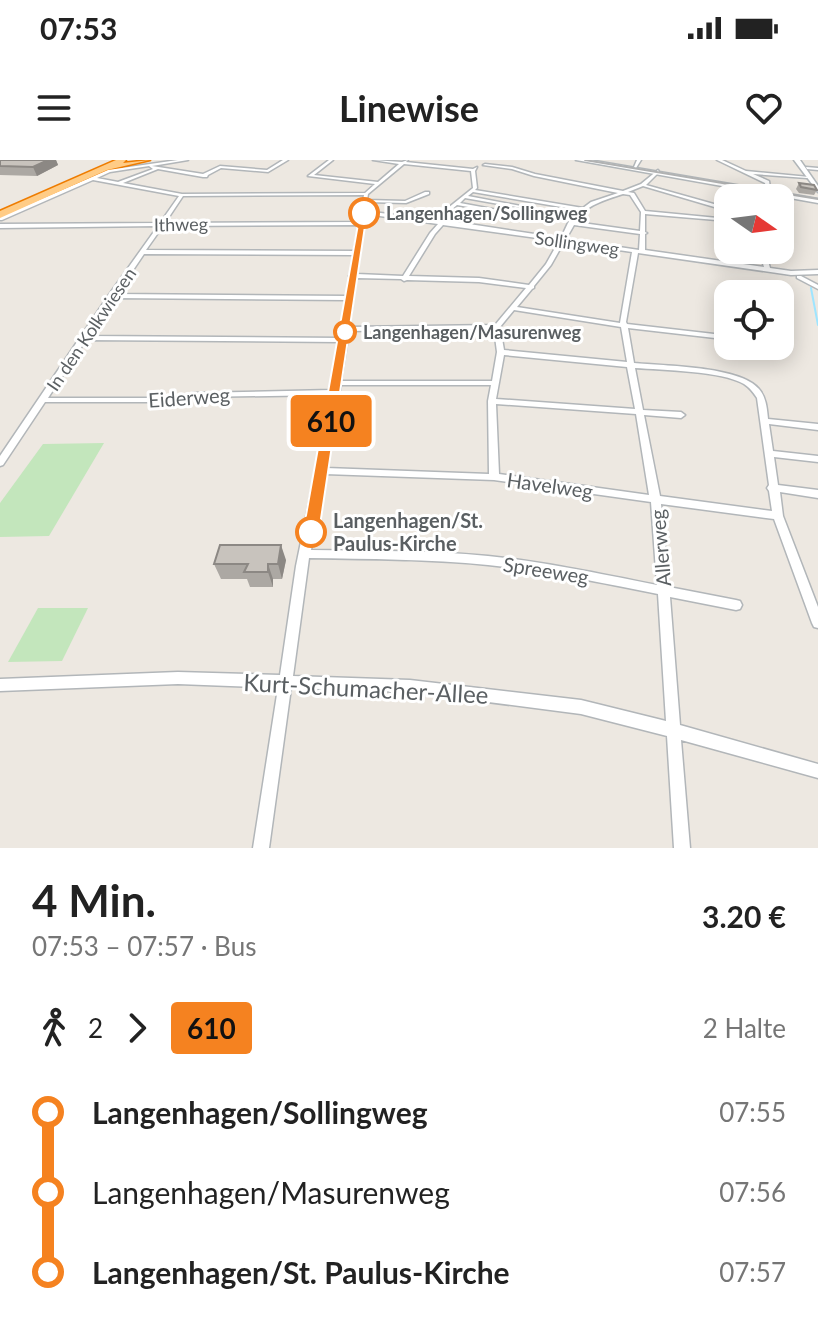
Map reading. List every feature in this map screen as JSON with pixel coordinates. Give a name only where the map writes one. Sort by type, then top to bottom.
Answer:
[{"type":"highway","points":[[0,211],[97,160]]},
{"type":"highway","points":[[0,211],[105,160]]},
{"type":"highway","points":[[0,211],[114,160]]},
{"type":"highway","points":[[0,211],[122,160]]},
{"type":"highway","points":[[92,175],[144,162]]},
{"type":"main road","points":[[579,160],[818,199]]},
{"type":"main road","points":[[593,160],[637,163],[656,172],[740,184]]},
{"type":"main road","points":[[799,160],[818,182]]},
{"type":"main road","points":[[799,160],[818,190]]},
{"type":"main road","points":[[794,194],[818,199]]},
{"type":"street","points":[[144,162],[186,160]]},
{"type":"street","points":[[203,176],[220,167],[268,171],[286,160]]},
{"type":"street","points":[[331,160],[310,176],[379,183]]},
{"type":"street","points":[[375,160],[474,170],[486,163],[632,194],[643,212],[714,219]]},
{"type":"street","points":[[719,160],[769,184]]},
{"type":"street","points":[[261,848],[285,682],[337,387],[366,198],[404,161]]},
{"type":"street","points":[[144,162],[158,168],[215,177]]},
{"type":"street","points":[[118,183],[158,168]]},
{"type":"street","points":[[807,168],[818,169]]},
{"type":"street","points":[[404,279],[439,222],[473,191],[476,186],[474,170]]},
{"type":"street","points":[[346,329],[497,327],[532,287],[583,209],[643,185],[656,172]]},
{"type":"street","points":[[745,172],[807,177]]},
{"type":"street","points":[[92,175],[182,195],[366,198],[406,202],[427,193]]},
{"type":"street","points":[[643,185],[714,206]]},
{"type":"street","points":[[473,191],[583,209]]},
{"type":"street","name":"In den Kolkwiesen","points":[[0,463],[182,195]]},
{"type":"street","points":[[465,197],[550,212]]},
{"type":"street","points":[[457,204],[544,219]]},
{"type":"street","points":[[532,237],[557,204]]},
{"type":"street","name":"Sollingweg","points":[[364,212],[768,270],[818,272]]},
{"type":"street","name":"Allerweg","points":[[643,212],[644,233],[623,316],[637,411],[655,499],[682,848]]},
{"type":"street","name":"Ithweg","points":[[0,226],[362,223]]},
{"type":"street","points":[[571,223],[644,233]]},
{"type":"street","points":[[144,252],[356,253]]},
{"type":"street","points":[[766,264],[768,270]]},
{"type":"street","name":"Sollingweg","points":[[791,273],[818,287]]},
{"type":"street","points":[[352,276],[479,280],[532,287]]},
{"type":"street","points":[[111,296],[349,298]]},
{"type":"street","points":[[514,308],[624,326],[714,336]]},
{"type":"street","points":[[494,477],[492,401],[501,352],[497,327]]},
{"type":"street","points":[[86,338],[344,340]]},
{"type":"street","points":[[501,352],[721,374],[745,381],[758,392],[778,516],[818,623]]},
{"type":"street","name":"Eiderweg","points":[[43,400],[185,400],[193,395],[337,387],[494,383]]},
{"type":"street","points":[[492,401],[681,415]]},
{"type":"street","points":[[764,421],[818,427]]},
{"type":"street","points":[[768,453],[818,459]]},
{"type":"street","name":"Havelweg","points":[[321,471],[494,477],[778,516]]},
{"type":"street","points":[[772,488],[818,494]]},
{"type":"street","name":"Spreeweg","points":[[306,554],[480,560],[568,572],[736,605]]},
{"type":"street","name":"Kurt-Schumacher-Allee","points":[[0,685],[178,678],[410,686],[581,707],[818,771]]},
{"type":"green space","points":[[104,443],[49,536],[0,537],[0,503],[43,444]]},
{"type":"green space","points":[[38,608],[88,608],[62,661],[8,662]]},
{"type":"building","points":[[0,160],[48,160],[33,167],[0,166]]},
{"type":"building","points":[[799,183],[814,185],[817,190],[801,187]]},
{"type":"building","points":[[220,545],[281,545],[278,564],[268,564],[268,572],[244,572],[248,564],[214,564]]},
{"type":"waterway","points":[[811,288],[818,325]]},
{"type":"tram line","points":[[585,160],[818,199]]},
{"type":"bus line","name":"610","points":[[311,532],[364,213]]},
{"type":"place","name":"Langenhagen/Sollingweg","points":[[364,213]]},
{"type":"place","name":"Langenhagen/Masurenweg","points":[[345,332]]},
{"type":"place","name":"Langenhagen/St. Paulus-Kirche","points":[[311,532]]}]
